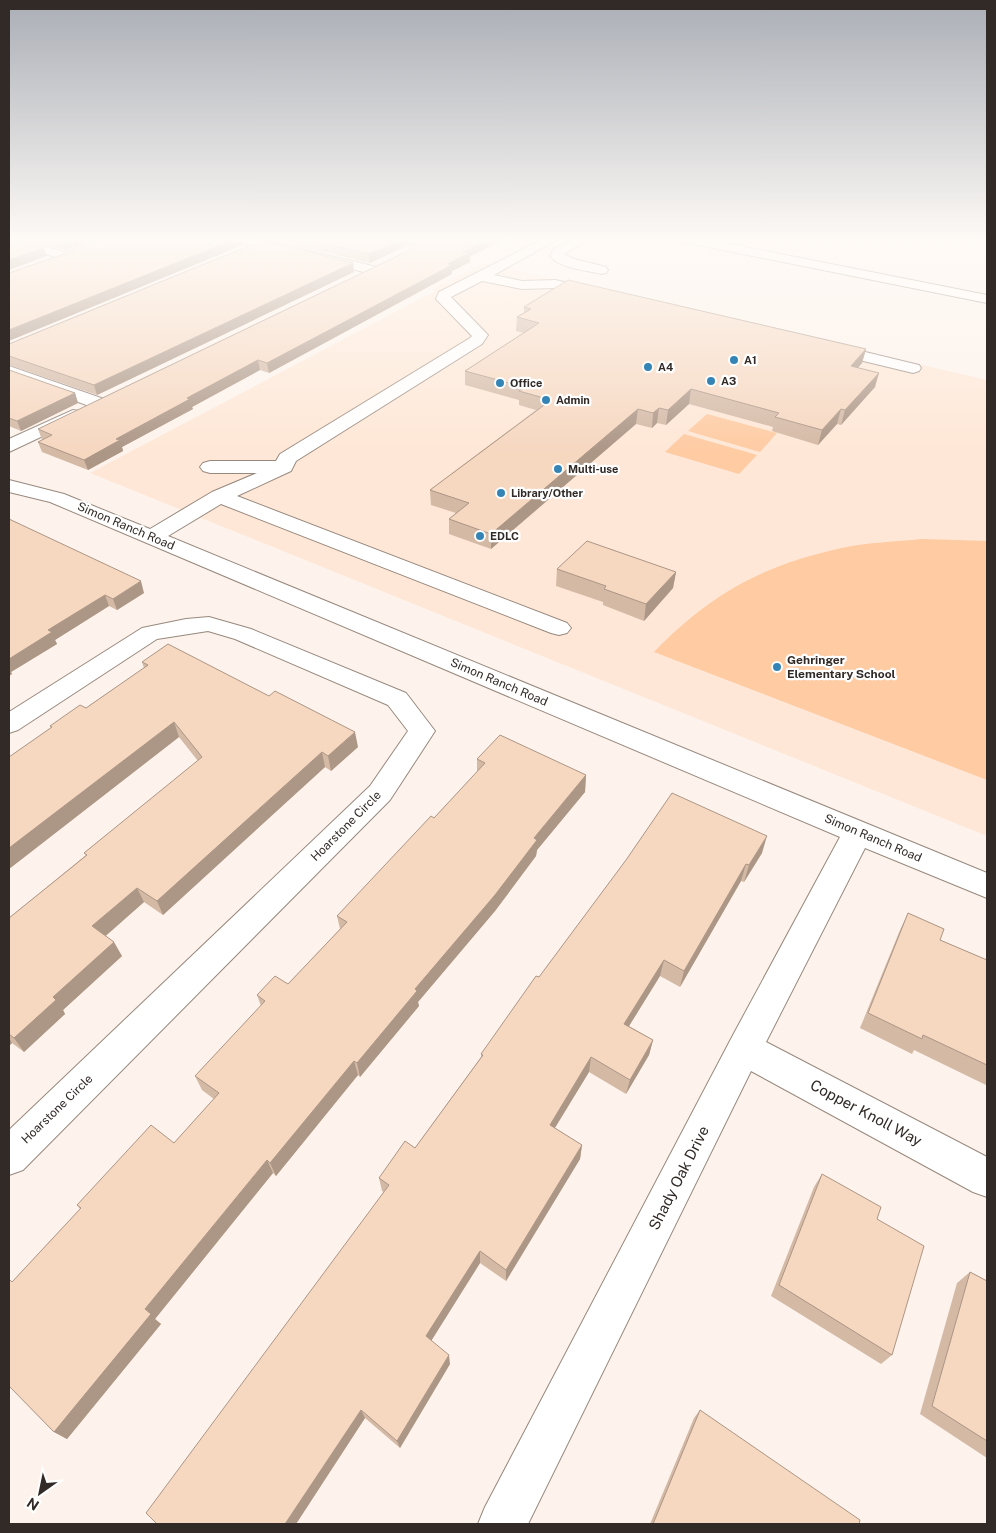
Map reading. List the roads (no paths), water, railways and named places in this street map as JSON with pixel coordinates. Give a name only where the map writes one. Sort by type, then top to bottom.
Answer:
[{"type":"street","points":[[284,467],[287,458],[476,341],[480,335],[455,310]]},
{"type":"street","points":[[815,345],[913,368]]},
{"type":"street","points":[[406,404],[454,374],[460,363],[457,353]]},
{"type":"street","points":[[9,371],[98,403]]},
{"type":"street","points":[[9,446],[116,394]]},
{"type":"street","points":[[210,467],[241,453]]},
{"type":"street","points":[[152,537],[219,496],[250,484],[284,467],[318,458]]},
{"type":"street","points":[[210,467],[284,467]]},
{"type":"street","points":[[210,467],[219,496]]},
{"type":"street","name":"Simon Ranch Road","points":[[9,486],[57,498],[987,886]]},
{"type":"street","points":[[219,496],[559,628]]},
{"type":"street","name":"Hoarstone Circle","points":[[9,724],[150,634],[186,626],[209,624],[261,641],[397,700],[422,731],[380,793],[9,1156]]},
{"type":"street","name":"Shady Oak Drive","points":[[502,1524],[744,1049],[858,832]]},
{"type":"street","name":"Copper Knoll Way","points":[[744,1049],[987,1178]]},
{"type":"place","name":"A1","points":[[734,360]]},
{"type":"place","name":"A4","points":[[648,367]]},
{"type":"place","name":"A3","points":[[711,381]]},
{"type":"place","name":"Office","points":[[500,383]]},
{"type":"place","name":"Admin","points":[[546,400]]},
{"type":"place","name":"Multi-use","points":[[558,469]]},
{"type":"place","name":"Library/Other","points":[[501,493]]},
{"type":"place","name":"EDLC","points":[[480,536]]},
{"type":"place","name":"Gehringer Elementary School","points":[[777,667]]}]
